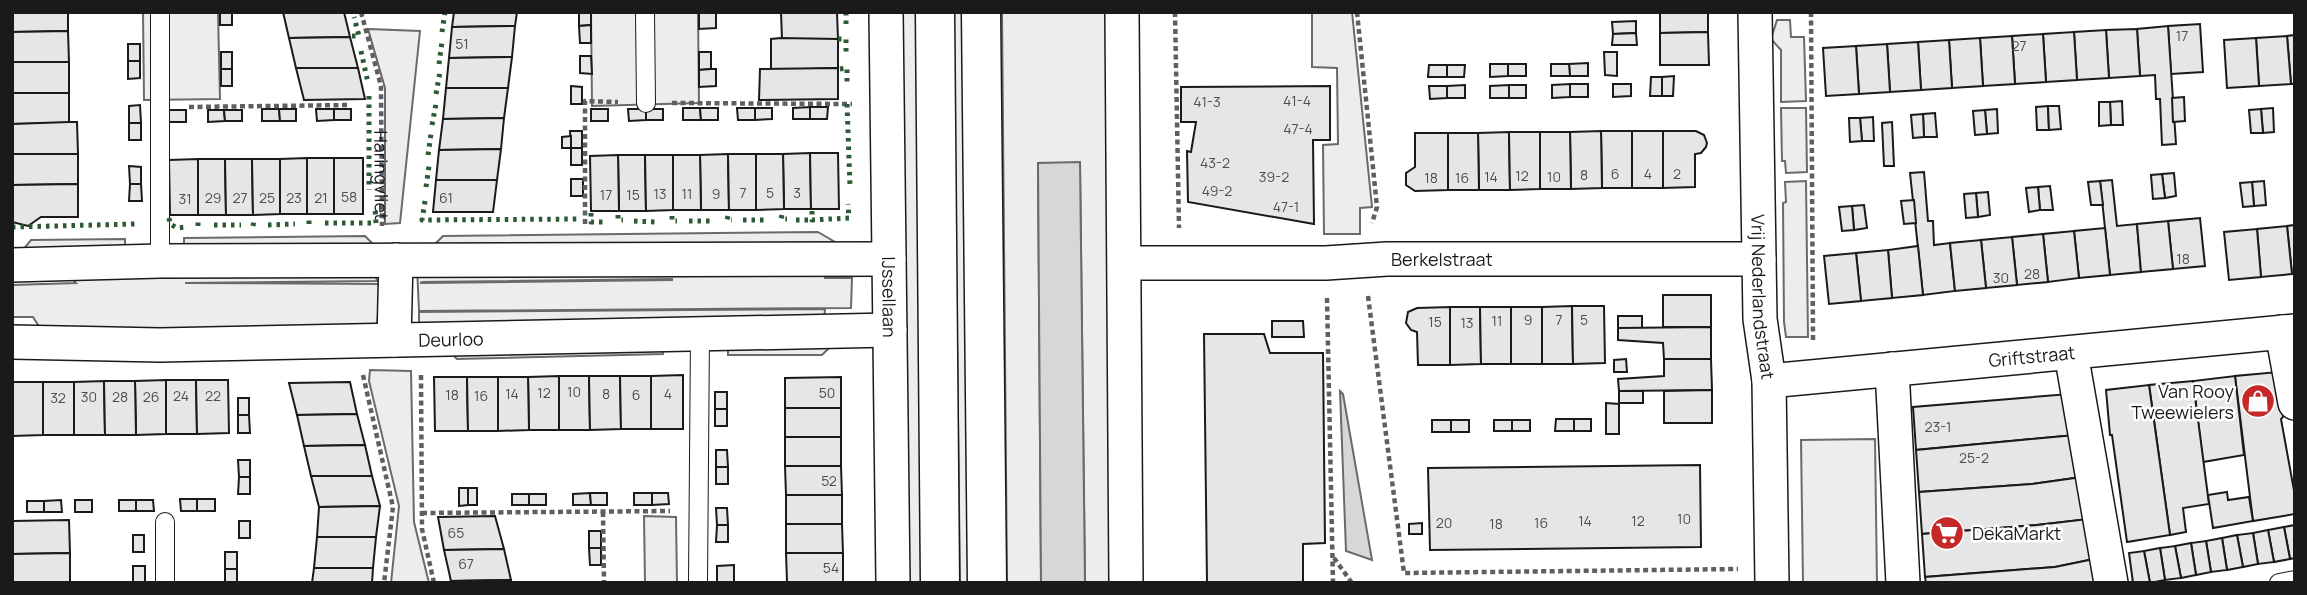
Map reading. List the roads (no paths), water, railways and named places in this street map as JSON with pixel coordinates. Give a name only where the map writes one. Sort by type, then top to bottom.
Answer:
[{"type":"main road","points":[[935,12],[940,583]]},
{"type":"main road","points":[[981,12],[987,583]]},
{"type":"street","name":"IJssellaan","points":[[886,12],[893,583]]},
{"type":"street","points":[[1122,12],[1126,583]]},
{"type":"street","name":"Vrij Nederlandstraat","points":[[1755,12],[1760,319],[1769,381],[1772,575]]},
{"type":"street","points":[[12,265],[160,261],[889,259]]},
{"type":"street","name":"Berkelstraat","points":[[1125,263],[1363,262],[1387,259],[1759,259]]},
{"type":"street","points":[[394,340],[396,260]]},
{"type":"street","name":"Deurloo","points":[[12,342],[160,345],[890,330]]},
{"type":"street","points":[[2288,331],[2295,403]]},
{"type":"street","name":"Griftstraat","points":[[1769,381],[2288,331]]},
{"type":"street","points":[[2071,353],[2111,583]]},
{"type":"street","points":[[1892,369],[1903,583]]},
{"type":"lane","points":[[160,12],[160,261]]},
{"type":"lane","points":[[645,12],[646,103]]},
{"type":"lane","points":[[698,583],[700,334]]},
{"type":"lane","points":[[164,522],[165,583]]},
{"type":"lane","points":[[2278,583],[2295,580]]},
{"type":"place","name":"Van Rooy Tweewielers","points":[[2258,401]]},
{"type":"place","name":"DekaMarkt","points":[[1947,533]]}]
